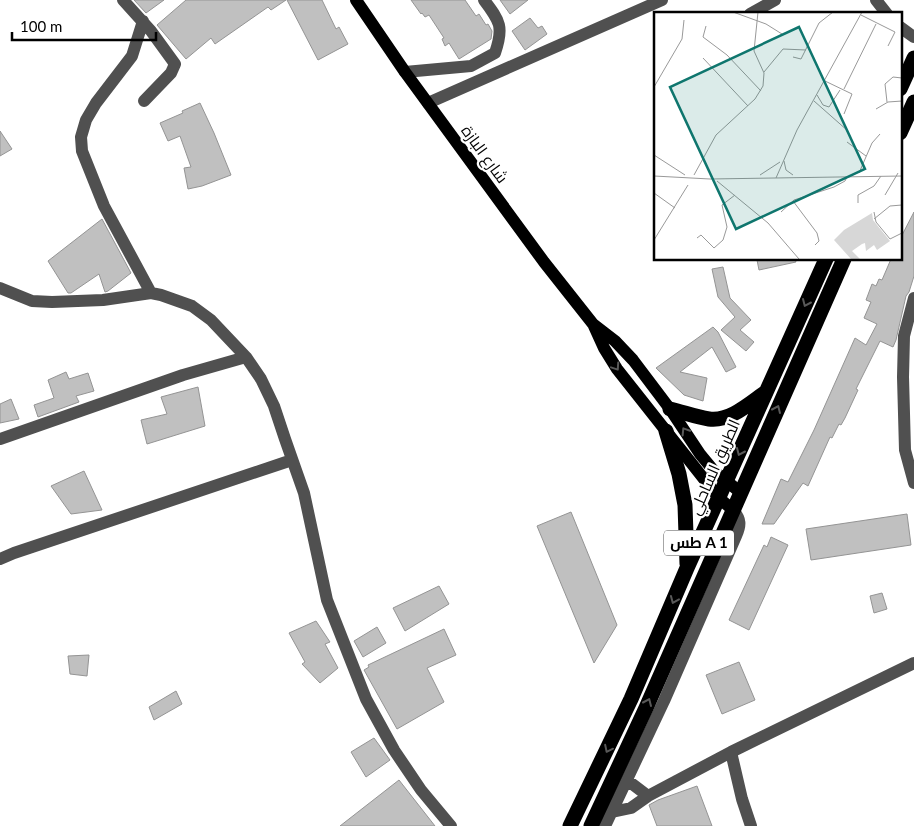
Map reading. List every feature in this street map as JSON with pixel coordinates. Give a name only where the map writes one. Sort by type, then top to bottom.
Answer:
[{"type":"highway","points":[[902,85],[914,58]]},
{"type":"highway","points":[[902,130],[912,110]]},
{"type":"highway","name":"الطريق الساحلي","points":[[570,826],[631,699],[687,568],[826,260]]},
{"type":"highway","name":"طس A 1","points":[[591,826],[646,708],[844,260]]},
{"type":"highway","points":[[670,409],[710,419],[721,418],[732,415],[767,391]]},
{"type":"highway","points":[[666,431],[679,474],[685,505],[687,568]]},
{"type":"main road","name":"شارع البازة","points":[[356,0],[405,72],[544,262],[593,324],[604,348],[617,369],[719,498],[733,510]]},
{"type":"main road","name":"شارع البازة","points":[[593,324],[615,341],[632,360],[670,409],[714,472],[740,492]]},
{"type":"street","points":[[123,0],[143,21],[175,64],[171,73],[144,101]]},
{"type":"street","points":[[405,72],[471,66],[495,53],[501,36],[498,23],[484,0]]},
{"type":"street","points":[[428,103],[662,0]]},
{"type":"street","points":[[754,12],[775,0]]},
{"type":"street","points":[[876,0],[885,12]]},
{"type":"street","points":[[143,21],[132,56],[96,103],[86,120],[81,137],[82,151],[104,206],[151,293]]},
{"type":"street","points":[[902,28],[914,37]]},
{"type":"street","points":[[0,288],[32,300],[52,302],[103,300],[151,293],[176,299],[192,306],[211,320],[246,357],[261,380],[274,406],[304,493],[327,600],[366,699],[394,750],[422,790],[451,826]]},
{"type":"street","points":[[914,298],[904,336],[904,412],[914,483]]},
{"type":"street","points":[[0,439],[182,375],[246,357]]},
{"type":"street","points":[[0,559],[292,460]]},
{"type":"street","points":[[605,826],[686,652],[740,528],[738,515],[733,510]]},
{"type":"street","points":[[612,812],[631,808],[648,796],[731,752],[914,663]]},
{"type":"street","points":[[731,752],[742,799],[751,826]]},
{"type":"street","points":[[627,780],[648,796]]},
{"type":"building","points":[[134,0],[164,0],[146,13]]},
{"type":"building","points":[[186,0],[286,0],[271,10],[268,7],[215,44],[211,38],[186,59],[157,25]]},
{"type":"building","points":[[287,0],[322,0],[336,29],[339,27],[348,44],[318,60]]},
{"type":"building","points":[[411,0],[465,0],[476,16],[479,14],[486,25],[488,24],[492,31],[491,39],[459,59],[449,43],[445,46],[442,39],[444,38],[429,15],[425,17],[421,14]]},
{"type":"building","points":[[500,0],[528,0],[510,14]]},
{"type":"building","points":[[530,18],[538,28],[542,26],[547,34],[525,50],[512,31]]},
{"type":"building","points":[[200,103],[231,175],[188,189],[184,168],[191,167],[180,136],[168,141],[160,123]]},
{"type":"building","points":[[0,131],[12,149],[0,156]]},
{"type":"building","points":[[914,212],[914,276],[906,296],[893,347],[880,341],[856,389],[858,390],[845,418],[841,425],[839,424],[832,438],[830,437],[808,486],[803,483],[774,524],[762,524],[781,479],[788,482],[814,430],[855,338],[866,345],[877,324],[864,318],[871,302],[866,300],[872,284],[876,286],[879,279],[882,280],[891,260],[902,260],[902,235]]},
{"type":"building","points":[[102,219],[131,273],[105,292],[99,274],[71,293],[68,293],[48,261]]},
{"type":"building","points":[[757,260],[795,260],[796,262],[759,270]]},
{"type":"building","points":[[723,267],[730,298],[751,320],[740,330],[754,342],[746,351],[721,330],[735,317],[718,297],[712,269]]},
{"type":"building","points":[[713,327],[718,332],[736,367],[726,372],[712,347],[680,372],[707,378],[703,401],[684,395],[656,368]]},
{"type":"building","points":[[66,372],[69,379],[88,373],[94,391],[76,396],[79,402],[38,417],[34,405],[54,398],[48,380]]},
{"type":"building","points":[[198,387],[205,426],[147,444],[141,420],[167,414],[161,397]]},
{"type":"building","points":[[11,399],[19,419],[0,423],[0,404]]},
{"type":"building","points":[[84,471],[102,510],[71,514],[51,486]]},
{"type":"building","points":[[571,512],[617,625],[594,663],[537,526]]},
{"type":"building","points":[[907,514],[911,545],[811,560],[806,529]]},
{"type":"building","points":[[771,537],[788,545],[749,630],[729,620],[764,545],[767,547]]},
{"type":"building","points":[[439,586],[449,604],[405,631],[393,608]]},
{"type":"building","points":[[882,593],[887,609],[874,613],[870,596]]},
{"type":"building","points":[[316,621],[330,642],[325,644],[338,668],[320,683],[302,664],[305,662],[289,633]]},
{"type":"building","points":[[377,627],[386,643],[363,657],[354,641]]},
{"type":"building","points":[[444,629],[456,655],[427,668],[444,702],[397,729],[364,670],[369,667],[368,665]]},
{"type":"building","points":[[89,655],[87,676],[70,674],[68,656]]},
{"type":"building","points":[[739,662],[755,700],[722,714],[706,675]]},
{"type":"building","points":[[176,691],[182,704],[154,720],[149,707]]},
{"type":"building","points":[[374,738],[390,760],[366,777],[351,752]]},
{"type":"building","points":[[399,780],[435,826],[340,826]]},
{"type":"building","points":[[697,786],[712,826],[657,826],[649,805]]}]
